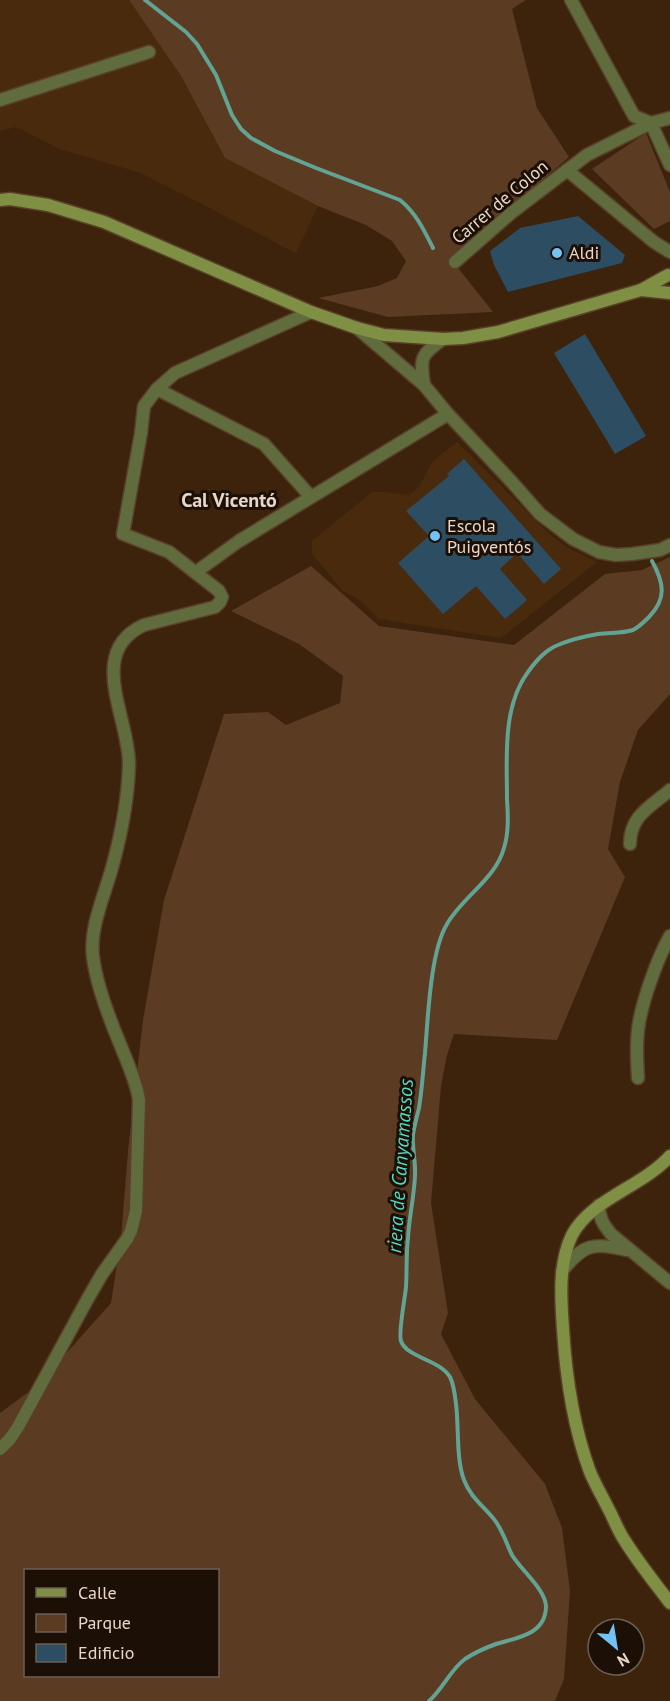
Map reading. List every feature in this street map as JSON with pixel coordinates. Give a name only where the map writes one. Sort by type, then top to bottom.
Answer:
[{"type":"street","points":[[571,0],[634,116],[651,123],[666,147],[670,165]]},
{"type":"street","points":[[0,100],[41,89],[149,52]]},
{"type":"street","name":"Carrer de Colon","points":[[456,261],[511,213],[587,155],[651,123],[670,117]]},
{"type":"street","points":[[567,170],[654,242],[670,252]]},
{"type":"street","points":[[0,200],[10,199],[48,204],[104,222],[311,312],[384,335],[443,339],[498,332],[669,280],[670,262]]},
{"type":"street","points":[[641,290],[670,293]]},
{"type":"street","points":[[0,1449],[18,1427],[102,1274],[127,1239],[136,1211],[138,1090],[118,1040],[97,976],[92,948],[100,904],[123,824],[127,795],[129,751],[116,700],[114,666],[117,649],[125,637],[135,629],[215,607],[222,597],[219,591],[169,552],[123,534],[144,406],[157,389],[175,373],[311,312]]},
{"type":"street","points":[[357,328],[424,385],[540,514],[573,539],[599,552],[616,555],[660,550],[670,545]]},
{"type":"street","points":[[424,385],[422,359],[429,349],[443,339]]},
{"type":"street","points":[[157,389],[264,444],[311,497]]},
{"type":"street","points":[[196,572],[238,541],[448,414]]},
{"type":"street","points":[[630,844],[632,825],[638,817],[670,790]]},
{"type":"street","points":[[638,1078],[638,1027],[657,963],[670,936]]},
{"type":"street","points":[[670,1156],[653,1172],[599,1205],[572,1234],[562,1271],[561,1296],[566,1366],[575,1423],[590,1472],[624,1540],[670,1603]]},
{"type":"street","points":[[599,1205],[599,1215],[611,1234],[670,1283]]},
{"type":"street","points":[[562,1271],[574,1256],[589,1248],[606,1245],[631,1251]]},
{"type":"shaded area","points":[[0,0],[129,0],[181,76],[225,158],[318,206],[296,253],[141,173],[59,149],[16,127],[0,131]]},
{"type":"shaded area","name":"Escola Puigventós","points":[[457,442],[546,531],[566,547],[597,562],[501,638],[379,619],[361,601],[343,591],[312,554],[312,541],[372,492],[409,495],[418,488],[433,461]]},
{"type":"green space","points":[[129,0],[526,0],[512,9],[537,108],[569,157],[451,259],[493,312],[388,317],[318,298],[378,286],[397,278],[406,261],[392,241],[366,225],[318,206],[225,158],[181,76]]},
{"type":"green space","points":[[646,133],[670,192],[670,221],[654,229],[592,169]]},
{"type":"green space","points":[[670,557],[670,694],[638,730],[620,782],[608,849],[625,877],[557,1040],[454,1034],[441,1086],[431,1203],[448,1313],[441,1334],[475,1399],[545,1484],[562,1528],[570,1591],[564,1679],[555,1701],[0,1701],[0,1413],[38,1385],[111,1303],[121,1238],[143,1020],[164,900],[224,714],[268,712],[286,725],[340,703],[343,676],[299,644],[231,611],[311,566],[379,626],[514,645],[605,574],[642,570]]},
{"type":"building","name":"Aldi","points":[[578,216],[625,255],[622,263],[508,292],[494,265],[490,251],[520,228]]},
{"type":"building","points":[[585,334],[646,436],[615,454],[554,353]]},
{"type":"building","points":[[464,459],[561,569],[544,584],[517,553],[500,569],[527,600],[505,619],[476,586],[443,614],[398,563],[429,536],[406,511],[449,476],[447,474]]},
{"type":"waterway","name":"riera de Canyamassos","points":[[145,0],[186,32],[197,44],[216,75],[232,115],[241,129],[251,138],[275,151],[400,200],[415,216],[433,248]]},
{"type":"waterway","name":"riera de Canyamassos","points":[[429,1701],[465,1659],[488,1647],[521,1637],[535,1629],[545,1616],[546,1606],[542,1593],[512,1555],[496,1522],[473,1496],[464,1480],[461,1472],[455,1397],[450,1377],[439,1366],[404,1347],[400,1337],[414,1192],[413,1135],[421,1094],[433,968],[441,936],[447,924],[494,869],[504,848],[508,824],[508,733],[514,701],[520,686],[538,660],[553,647],[602,633],[633,630],[645,621],[659,603],[662,590],[652,561]]},
{"type":"place","name":"Aldi","points":[[557,253]]},
{"type":"place","name":"Escola Puigventós","points":[[435,536]]},
{"type":"district","name":"Cal Vicentó","points":[[229,500]]}]
